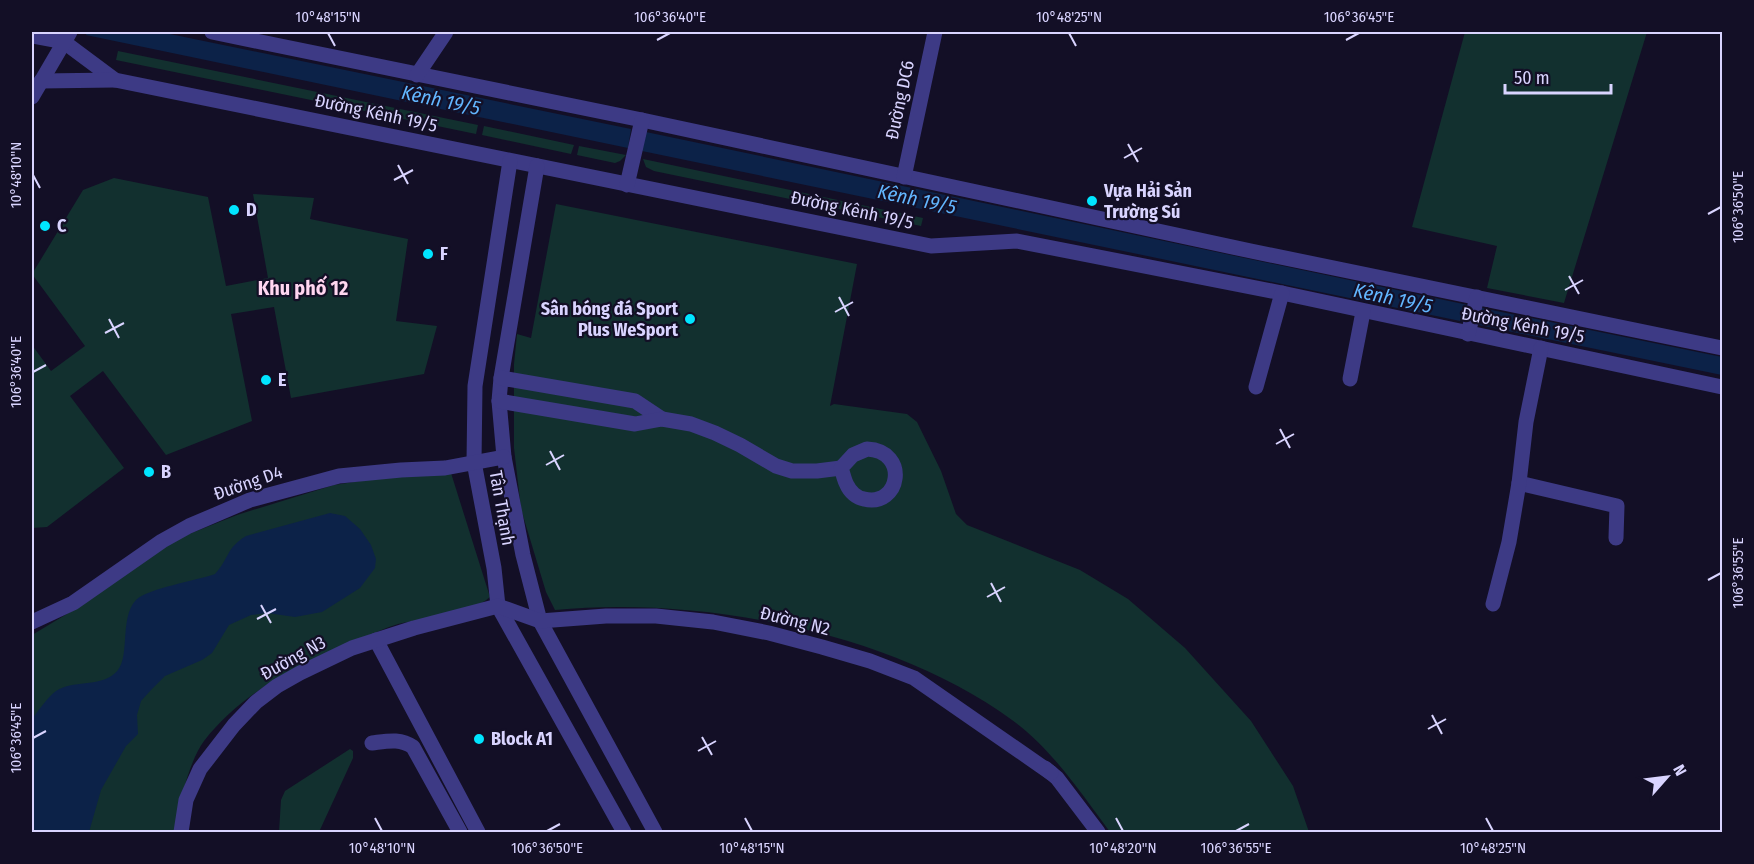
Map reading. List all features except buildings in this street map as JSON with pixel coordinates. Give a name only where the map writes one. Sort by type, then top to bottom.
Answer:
[{"type":"street","name":"Đường Kênh 19/5","points":[[212,32],[249,35],[640,126],[904,177],[1475,302],[1722,348]]},
{"type":"street","points":[[417,75],[446,32]]},
{"type":"street","name":"Đường DC6","points":[[904,177],[935,32]]},
{"type":"street","name":"Đường Kênh 19/5","points":[[68,35],[115,80]]},
{"type":"street","points":[[32,36],[68,35]]},
{"type":"street","points":[[32,97],[68,35]]},
{"type":"street","name":"Đường Kênh 19/5","points":[[41,81],[115,80],[931,246],[1017,241],[1282,293],[1363,312],[1469,329],[1541,348],[1722,387]]},
{"type":"street","points":[[627,184],[640,126]]},
{"type":"street","name":"Tân Thạnh","points":[[510,160],[475,386],[474,462],[494,568],[498,606],[624,832]]},
{"type":"street","name":"Tân Thạnh","points":[[537,166],[501,378],[499,401],[504,457],[523,555],[540,621],[655,832]]},
{"type":"street","points":[[1256,387],[1282,293]]},
{"type":"street","points":[[1469,329],[1475,302]]},
{"type":"street","points":[[1350,379],[1363,312]]},
{"type":"street","points":[[1493,604],[1509,542],[1526,422],[1541,348]]},
{"type":"street","points":[[501,378],[635,401],[662,419]]},
{"type":"street","points":[[499,401],[635,424],[662,419],[691,424],[740,444],[776,466],[792,471],[841,468]]},
{"type":"street","name":"Đường D4","points":[[32,622],[73,603],[162,541],[189,526],[250,500],[339,476],[445,468],[504,457]]},
{"type":"street","points":[[1519,483],[1617,506],[1616,538]]},
{"type":"street","name":"Đường N2","points":[[498,606],[540,621],[606,616],[656,616],[713,622],[822,647],[914,678],[1051,773],[1098,832]]},
{"type":"street","name":"Đường N3","points":[[181,832],[186,800],[200,769],[255,702],[277,686],[352,648],[498,606]]},
{"type":"street","points":[[376,640],[478,832]]},
{"type":"street","points":[[372,743],[397,740],[413,747],[460,832]]},
{"type":"green space","points":[[1465,32],[1647,32],[1564,303],[1487,288],[1497,246],[1412,227]]},
{"type":"green space","points":[[118,51],[478,125],[476,134],[116,60]]},
{"type":"green space","points":[[484,126],[574,145],[571,154],[482,135]]},
{"type":"green space","points":[[579,146],[626,155],[615,163],[577,155]]},
{"type":"green space","points":[[643,159],[923,218],[921,226],[654,171],[646,167]]},
{"type":"green space","points":[[114,178],[208,197],[226,286],[268,278],[253,194],[314,198],[310,219],[408,239],[396,321],[437,326],[424,374],[291,398],[274,307],[231,314],[252,421],[166,455],[103,371],[70,396],[124,468],[47,527],[32,528],[32,345],[51,371],[85,346],[32,274],[83,190]]},
{"type":"green space","points":[[556,204],[857,264],[830,406],[834,404],[907,414],[917,422],[941,471],[956,514],[967,525],[1080,570],[1128,599],[1185,648],[1251,721],[1293,786],[1309,832],[1110,832],[1065,772],[1027,732],[964,689],[911,664],[853,643],[794,627],[733,615],[672,609],[612,607],[555,610],[546,592],[521,509],[514,448],[514,364],[517,334],[531,338]]},
{"type":"green space","points":[[451,473],[490,597],[458,613],[398,624],[317,657],[275,680],[236,707],[204,741],[194,760],[185,785],[175,832],[32,832],[32,635],[85,603],[146,555],[184,536],[237,515],[334,485],[380,478]]},
{"type":"green space","points":[[350,749],[353,751],[353,758],[319,832],[279,832],[281,800],[285,791]]},
{"type":"water","name":"Kênh 19/5","points":[[87,32],[160,32],[631,129],[628,148],[86,35]]},
{"type":"water","name":"Kênh 19/5","points":[[646,132],[1468,305],[1465,322],[642,151]]},
{"type":"water","points":[[1477,307],[1722,357],[1722,375],[1474,324]]},
{"type":"water","points":[[330,513],[345,516],[360,529],[371,545],[376,559],[375,568],[360,588],[322,612],[295,617],[267,613],[251,615],[229,625],[212,653],[202,660],[165,676],[141,701],[137,715],[138,734],[126,746],[101,790],[89,832],[32,832],[32,719],[56,691],[70,686],[101,681],[114,674],[122,660],[128,618],[136,600],[150,592],[215,574],[231,549],[246,536]]},
{"type":"place","name":"Vựa Hải Sản Trường Sú","points":[[1092,201]]},
{"type":"place","name":"D","points":[[234,210]]},
{"type":"place","name":"C","points":[[45,226]]},
{"type":"place","name":"F","points":[[428,254]]},
{"type":"place","name":"Sân bóng đá Sport Plus WeSport","points":[[690,319]]},
{"type":"place","name":"E","points":[[266,380]]},
{"type":"place","name":"B","points":[[149,472]]},
{"type":"place","name":"Block A1","points":[[479,739]]},
{"type":"district","name":"Khu phố 12","points":[[303,288]]}]
